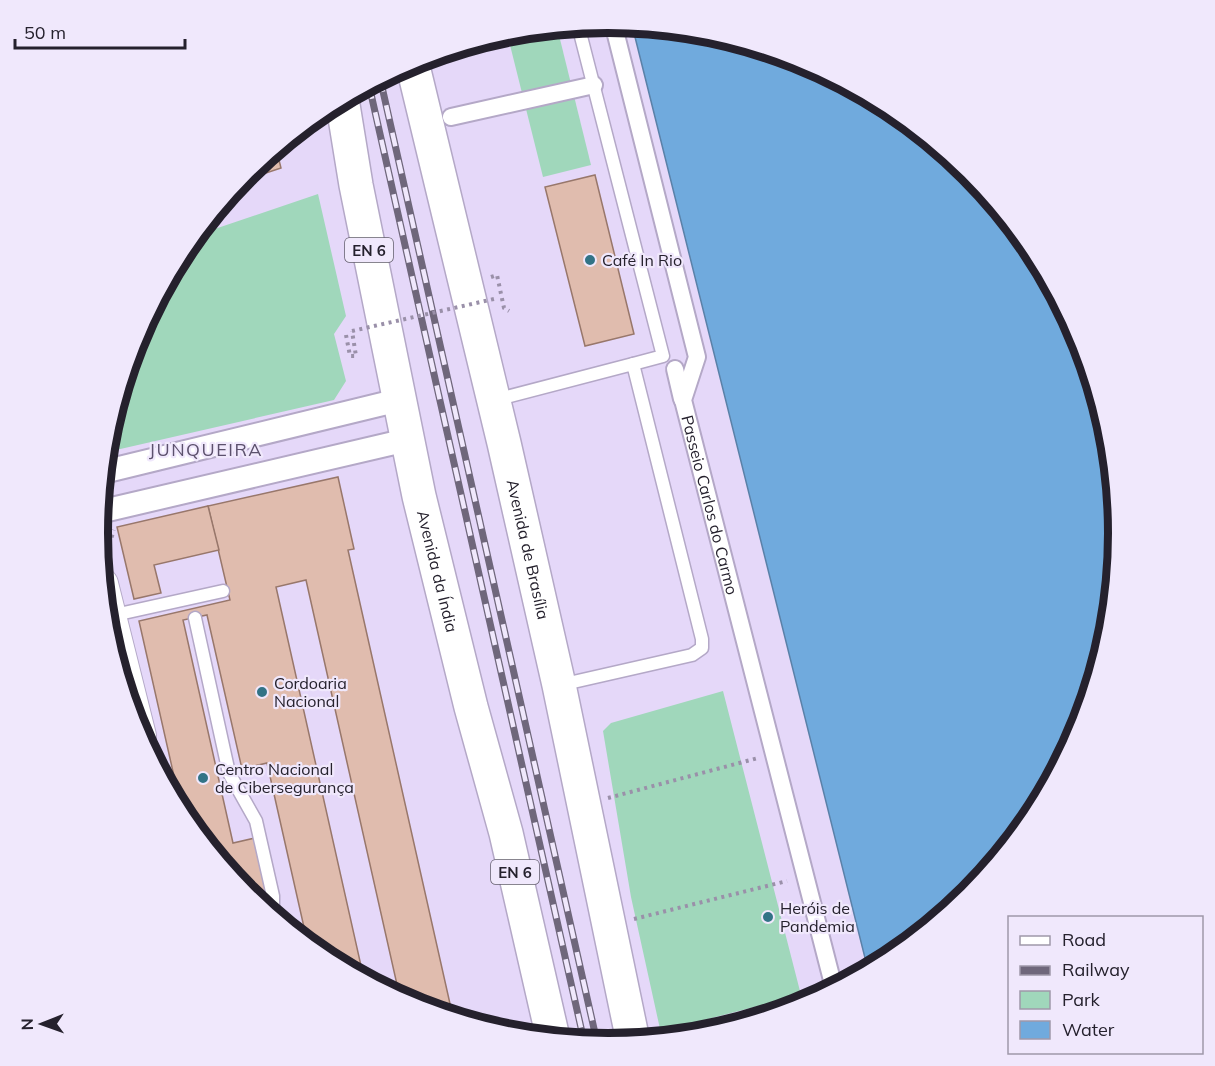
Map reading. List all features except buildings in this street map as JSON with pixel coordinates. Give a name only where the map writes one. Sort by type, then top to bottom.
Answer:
[{"type":"main road","name":"Avenida de Brasília","points":[[414,72],[494,400],[559,685],[631,1032]]},
{"type":"main road","name":"Avenida da Índia","points":[[344,108],[407,440],[468,696],[506,833],[551,1030]]},
{"type":"street","name":"Passeio Carlos do Carmo","points":[[616,33],[697,357],[683,400],[832,980]]},
{"type":"street","points":[[451,117],[594,86]]},
{"type":"street","points":[[675,369],[683,400]]},
{"type":"street","points":[[112,470],[399,400]]},
{"type":"street","points":[[108,510],[407,440]]},
{"type":"lane","points":[[494,400],[663,356],[580,34]]},
{"type":"lane","points":[[559,685],[692,656],[702,648],[694,605],[633,364]]},
{"type":"lane","points":[[115,616],[193,608],[223,591]]},
{"type":"lane","points":[[193,608],[229,773],[256,821],[273,904]]},
{"type":"path","points":[[346,335],[350,356],[356,356],[352,331],[494,299]]},
{"type":"path","points":[[504,308],[509,311]]},
{"type":"path","points":[[608,799],[774,754]]},
{"type":"path","points":[[628,921],[805,876]]},
{"type":"green space","points":[[559,35],[591,165],[543,177],[510,43]]},
{"type":"green space","points":[[318,194],[346,316],[334,334],[346,381],[334,400],[115,450],[134,372],[159,312],[174,283],[210,231]]},
{"type":"green space","points":[[723,691],[801,994],[704,1020],[705,1023],[660,1030],[631,897],[603,731],[611,723]]},
{"type":"water","points":[[634,34],[673,37],[737,50],[799,71],[858,100],[912,136],[937,157],[983,203],[1023,255],[1041,283],[1081,372],[1098,435],[1108,533],[1103,598],[1098,631],[1081,694],[1056,754],[1023,811],[983,863],[961,887],[912,930],[866,961]]},
{"type":"railway","points":[[382,87],[595,1033]]},
{"type":"railway","points":[[371,93],[582,1032]]},
{"type":"place","name":"Café In Rio","points":[[590,260]]},
{"type":"place","name":"Cordoaria Nacional","points":[[262,692]]},
{"type":"place","name":"Centro Nacional de Cibersegurança","points":[[203,778]]},
{"type":"place","name":"Heróis de Pandemia","points":[[768,917]]},
{"type":"district","name":"JUNQUEIRA","points":[[206,449]]}]
